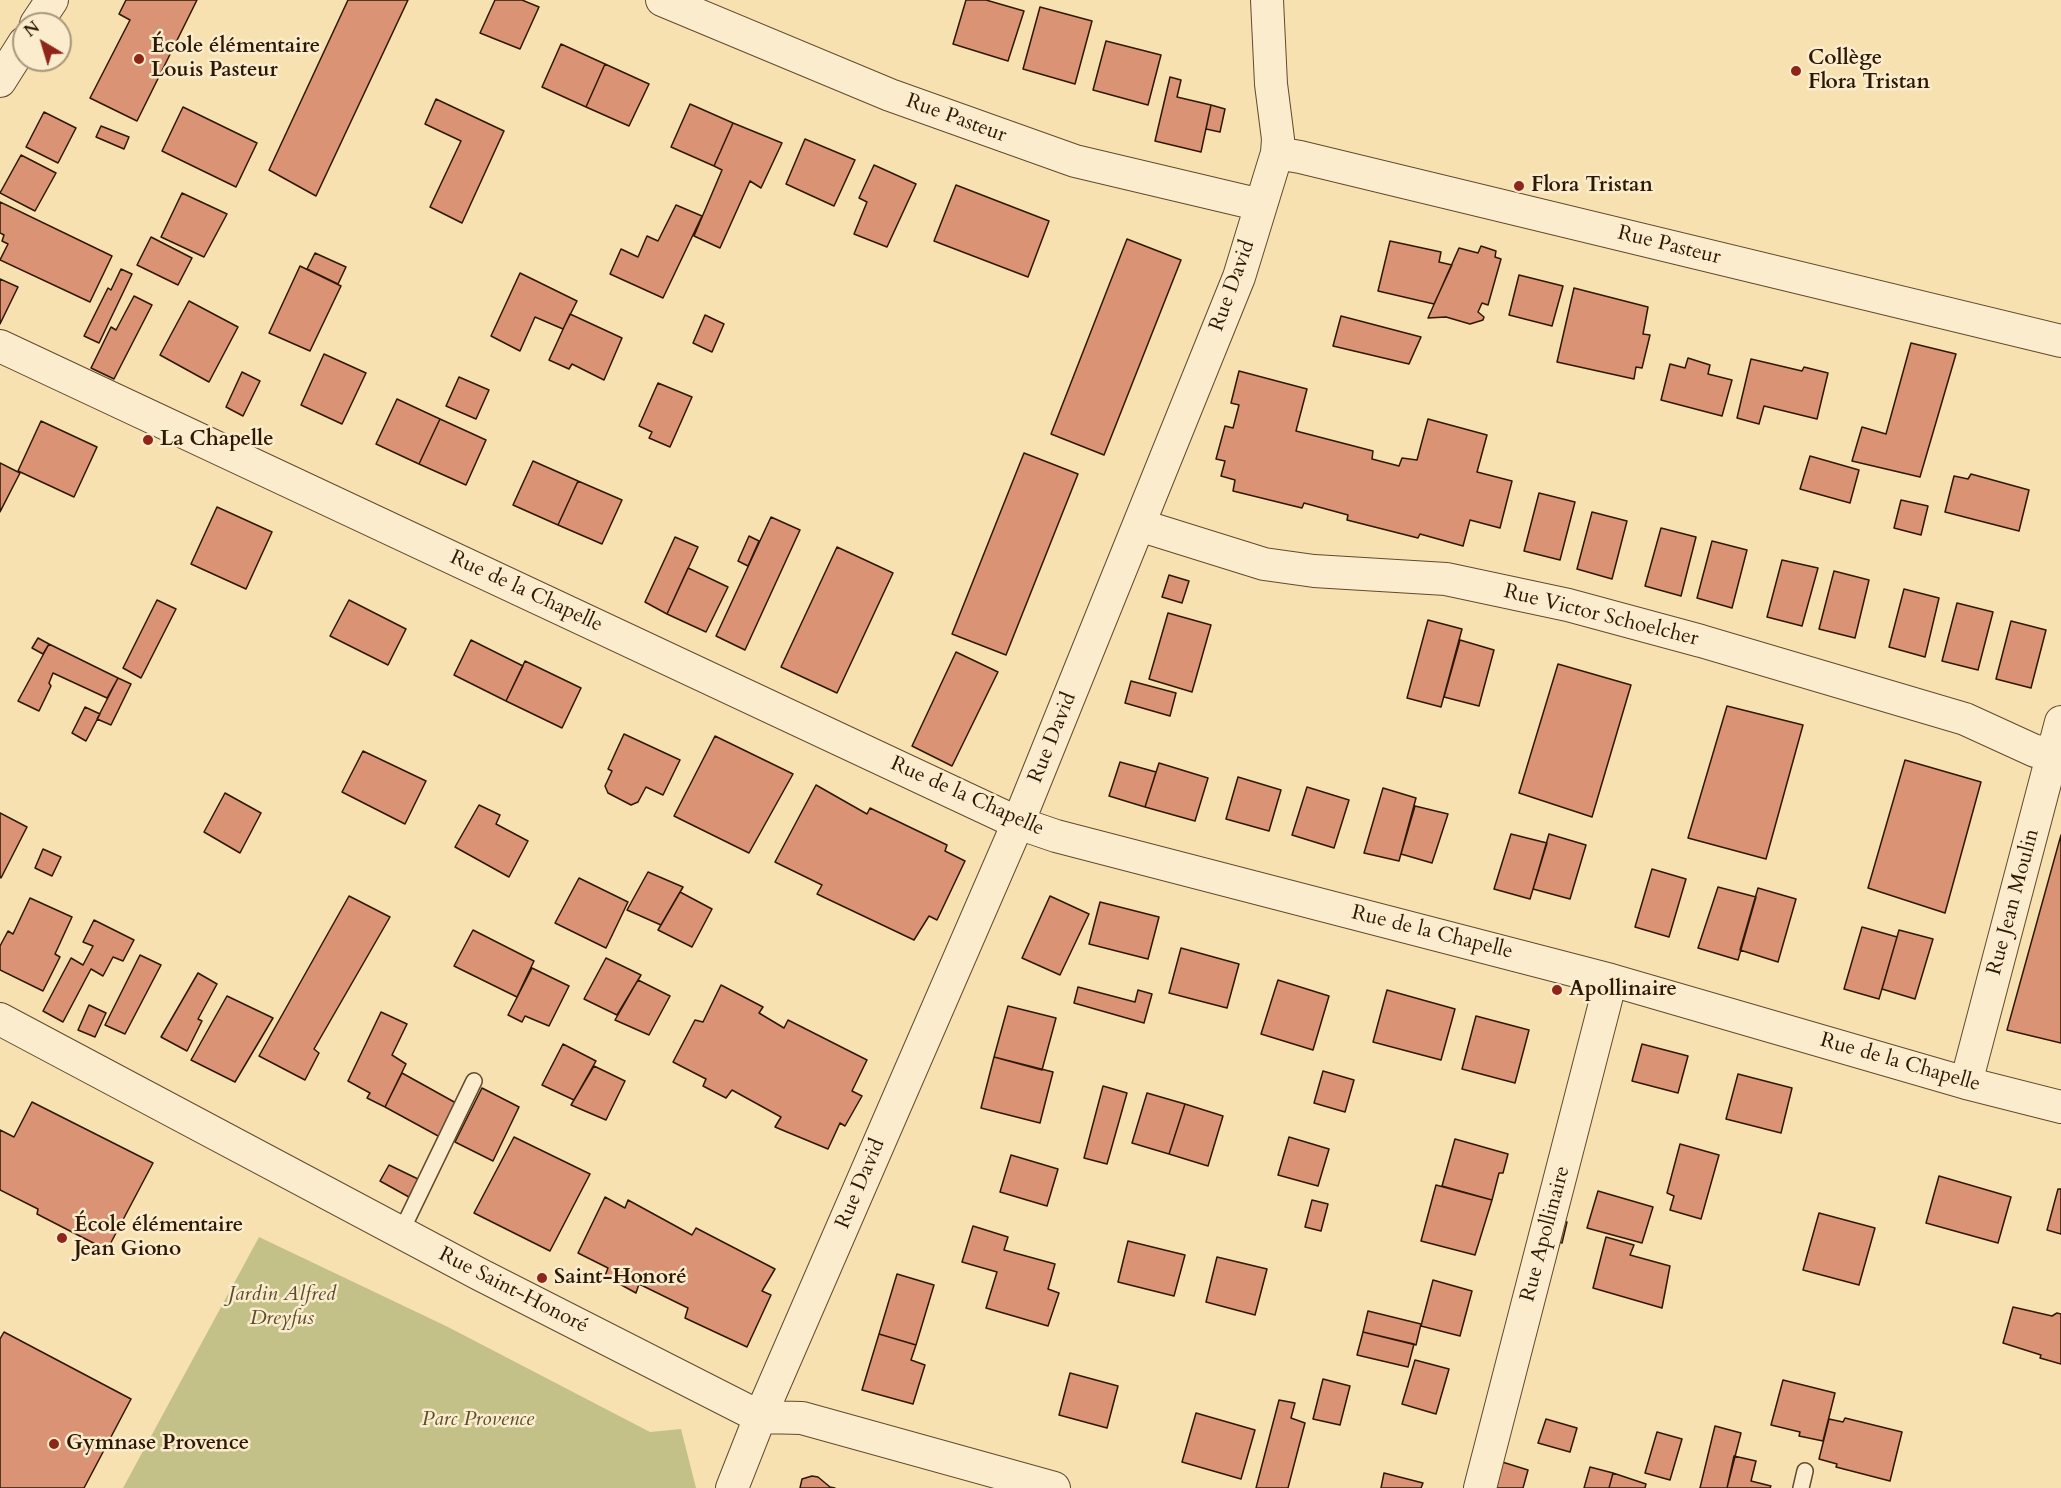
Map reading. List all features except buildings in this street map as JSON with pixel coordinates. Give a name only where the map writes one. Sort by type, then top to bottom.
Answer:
[{"type":"street","name":"Rue Pasteur","points":[[662,0],[890,95],[1075,161],[1261,205]]},
{"type":"street","name":"Rue David","points":[[732,1488],[760,1417],[1018,823],[1239,277],[1277,153],[1278,139],[1271,84],[1267,0]]},
{"type":"street","points":[[0,81],[12,62]]},
{"type":"street","name":"Rue Pasteur","points":[[1277,153],[2061,341]]},
{"type":"street","name":"Rue de la Chapelle","points":[[0,346],[1018,823],[1056,836],[1611,980],[1966,1083],[2061,1107]]},
{"type":"street","name":"Rue Victor Schoelcher","points":[[1139,525],[1264,564],[1314,571],[1446,579],[1568,605],[1701,641],[1965,719],[2035,751],[2053,753]]},
{"type":"street","name":"Rue Jean Moulin","points":[[1966,1083],[2061,722]]},
{"type":"street","name":"Rue Apollinaire","points":[[1480,1488],[1611,980]]},
{"type":"street","name":"Rue Saint-Honoré","points":[[0,1019],[401,1232],[760,1417],[802,1418],[1054,1488]]},
{"type":"lane","points":[[401,1232],[474,1081]]},
{"type":"lane","points":[[1801,1488],[1805,1471]]},
{"type":"green space","name":"Parc Provence","points":[[259,1237],[448,1327],[650,1432],[681,1429],[696,1488],[123,1488]]},
{"type":"place","name":"École élémentaire Louis Pasteur","points":[[139,59]]},
{"type":"place","name":"Collège Flora Tristan","points":[[1796,71]]},
{"type":"place","name":"Flora Tristan","points":[[1519,186]]},
{"type":"place","name":"La Chapelle","points":[[148,440]]},
{"type":"place","name":"Apollinaire","points":[[1557,990]]},
{"type":"place","name":"École élémentaire Jean Giono","points":[[62,1238]]},
{"type":"place","name":"Saint-Honoré","points":[[542,1278]]},
{"type":"place","name":"Gymnase Provence","points":[[54,1444]]},
{"type":"park label","name":"Jardin Alfred Dreyfus","points":[[282,1307]]}]
